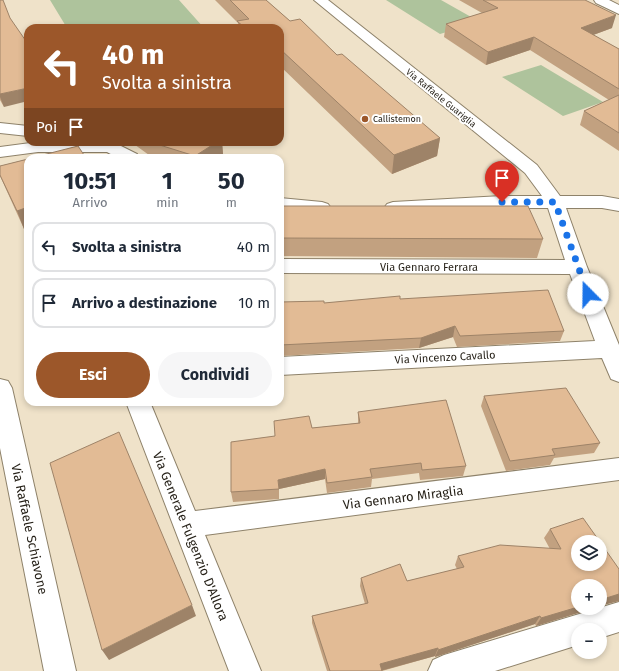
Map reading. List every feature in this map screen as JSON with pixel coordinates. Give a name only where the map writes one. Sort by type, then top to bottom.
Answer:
[{"type":"street","name":"Via Raffaele Guariglia","points":[[320,0],[531,169],[544,185],[555,202],[577,267],[619,373]]},
{"type":"street","points":[[600,0],[619,10]]},
{"type":"street","points":[[0,128],[24,131]]},
{"type":"street","points":[[0,140],[24,137]]},
{"type":"street","points":[[0,152],[38,147],[61,146]]},
{"type":"street","points":[[74,154],[100,146]]},
{"type":"street","points":[[110,146],[124,154]]},
{"type":"street","points":[[375,209],[502,202],[602,202],[619,205]]},
{"type":"street","points":[[284,205],[337,209]]},
{"type":"street","name":"Via Gennaro Ferrara","points":[[284,266],[577,267]]},
{"type":"street","name":"Via Vincenzo Cavallo","points":[[284,366],[609,349]]},
{"type":"street","name":"Via Raffaele Schiavone","points":[[0,388],[60,671]]},
{"type":"street","name":"Via Generale Fulgenzio D'Allora","points":[[140,406],[245,671]]},
{"type":"street","name":"Via Gennaro Miraglia","points":[[187,525],[619,469]]},
{"type":"street","points":[[444,671],[619,617]]},
{"type":"green space","points":[[50,0],[179,0],[200,24],[65,24]]},
{"type":"green space","points":[[386,0],[441,0],[480,22],[440,34]]},
{"type":"green space","points":[[541,65],[603,102],[563,116],[502,77]]},
{"type":"building","points":[[0,0],[3,0],[10,18],[24,38],[24,89],[0,94]]},
{"type":"building","points":[[230,0],[266,0],[290,21],[300,19],[337,55],[342,54],[440,138],[394,155],[284,53],[284,24],[240,24],[237,21],[249,19]]},
{"type":"building","points":[[483,0],[585,0],[616,15],[581,28],[619,49],[619,89],[534,37],[488,52],[446,24],[498,8]]},
{"type":"building","points":[[619,95],[619,133],[584,111]]},
{"type":"building","points":[[78,146],[83,154],[47,154]]},
{"type":"building","points":[[163,146],[211,146],[198,154],[189,154]]},
{"type":"building","points":[[24,160],[24,208],[17,211],[0,175],[0,166]]},
{"type":"building","points":[[284,206],[528,206],[543,239],[284,238]]},
{"type":"building","points":[[548,290],[564,331],[460,336],[455,326],[421,338],[284,345],[284,302],[324,301],[324,303],[400,296],[400,299]]},
{"type":"building","points":[[566,388],[600,443],[552,449],[555,455],[510,461],[484,396]]},
{"type":"building","points":[[446,400],[466,466],[422,470],[421,463],[370,469],[372,477],[327,483],[325,469],[278,480],[279,489],[231,492],[231,442],[275,436],[274,421],[309,416],[312,428],[360,423],[358,412]]},
{"type":"building","points":[[119,432],[192,605],[102,650],[50,463]]},
{"type":"building","points":[[583,518],[595,535],[571,535],[571,571],[607,571],[607,552],[619,569],[619,594],[607,598],[607,579],[571,579],[571,609],[541,618],[540,616],[438,650],[438,648],[380,664],[382,671],[330,671],[312,616],[368,603],[361,578],[400,564],[407,581],[464,567],[458,556],[500,545],[561,549],[550,529]]},
{"type":"place","name":"Callistemon","points":[[365,119]]},
{"type":"route","points":[[502,202],[555,202],[577,267],[588,294]]}]
